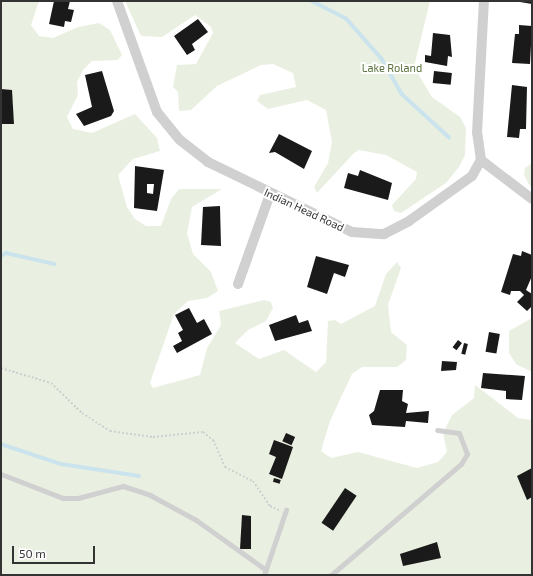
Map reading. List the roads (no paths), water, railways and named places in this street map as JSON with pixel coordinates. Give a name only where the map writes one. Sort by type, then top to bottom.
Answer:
[{"type":"street","name":"Indian Head Road","points":[[117,1],[157,112],[180,140],[208,162],[270,194],[352,232],[384,234],[409,221],[472,176],[481,160]]},
{"type":"street","points":[[484,1],[477,133],[481,160],[532,199]]},
{"type":"street","points":[[238,284],[270,194]]},
{"type":"lane","points":[[331,575],[461,464],[468,454],[460,433],[437,430]]},
{"type":"lane","points":[[1,474],[63,498],[78,498],[123,486],[150,495],[196,520],[265,572],[286,511]]},
{"type":"waterway","points":[[312,1],[346,18],[382,59],[402,94],[449,137]]},
{"type":"waterway","points":[[1,256],[6,253],[55,264]]},
{"type":"waterway","points":[[1,444],[61,464],[139,476]]},
{"type":"park label","name":"Lake Roland","points":[[392,68]]}]
